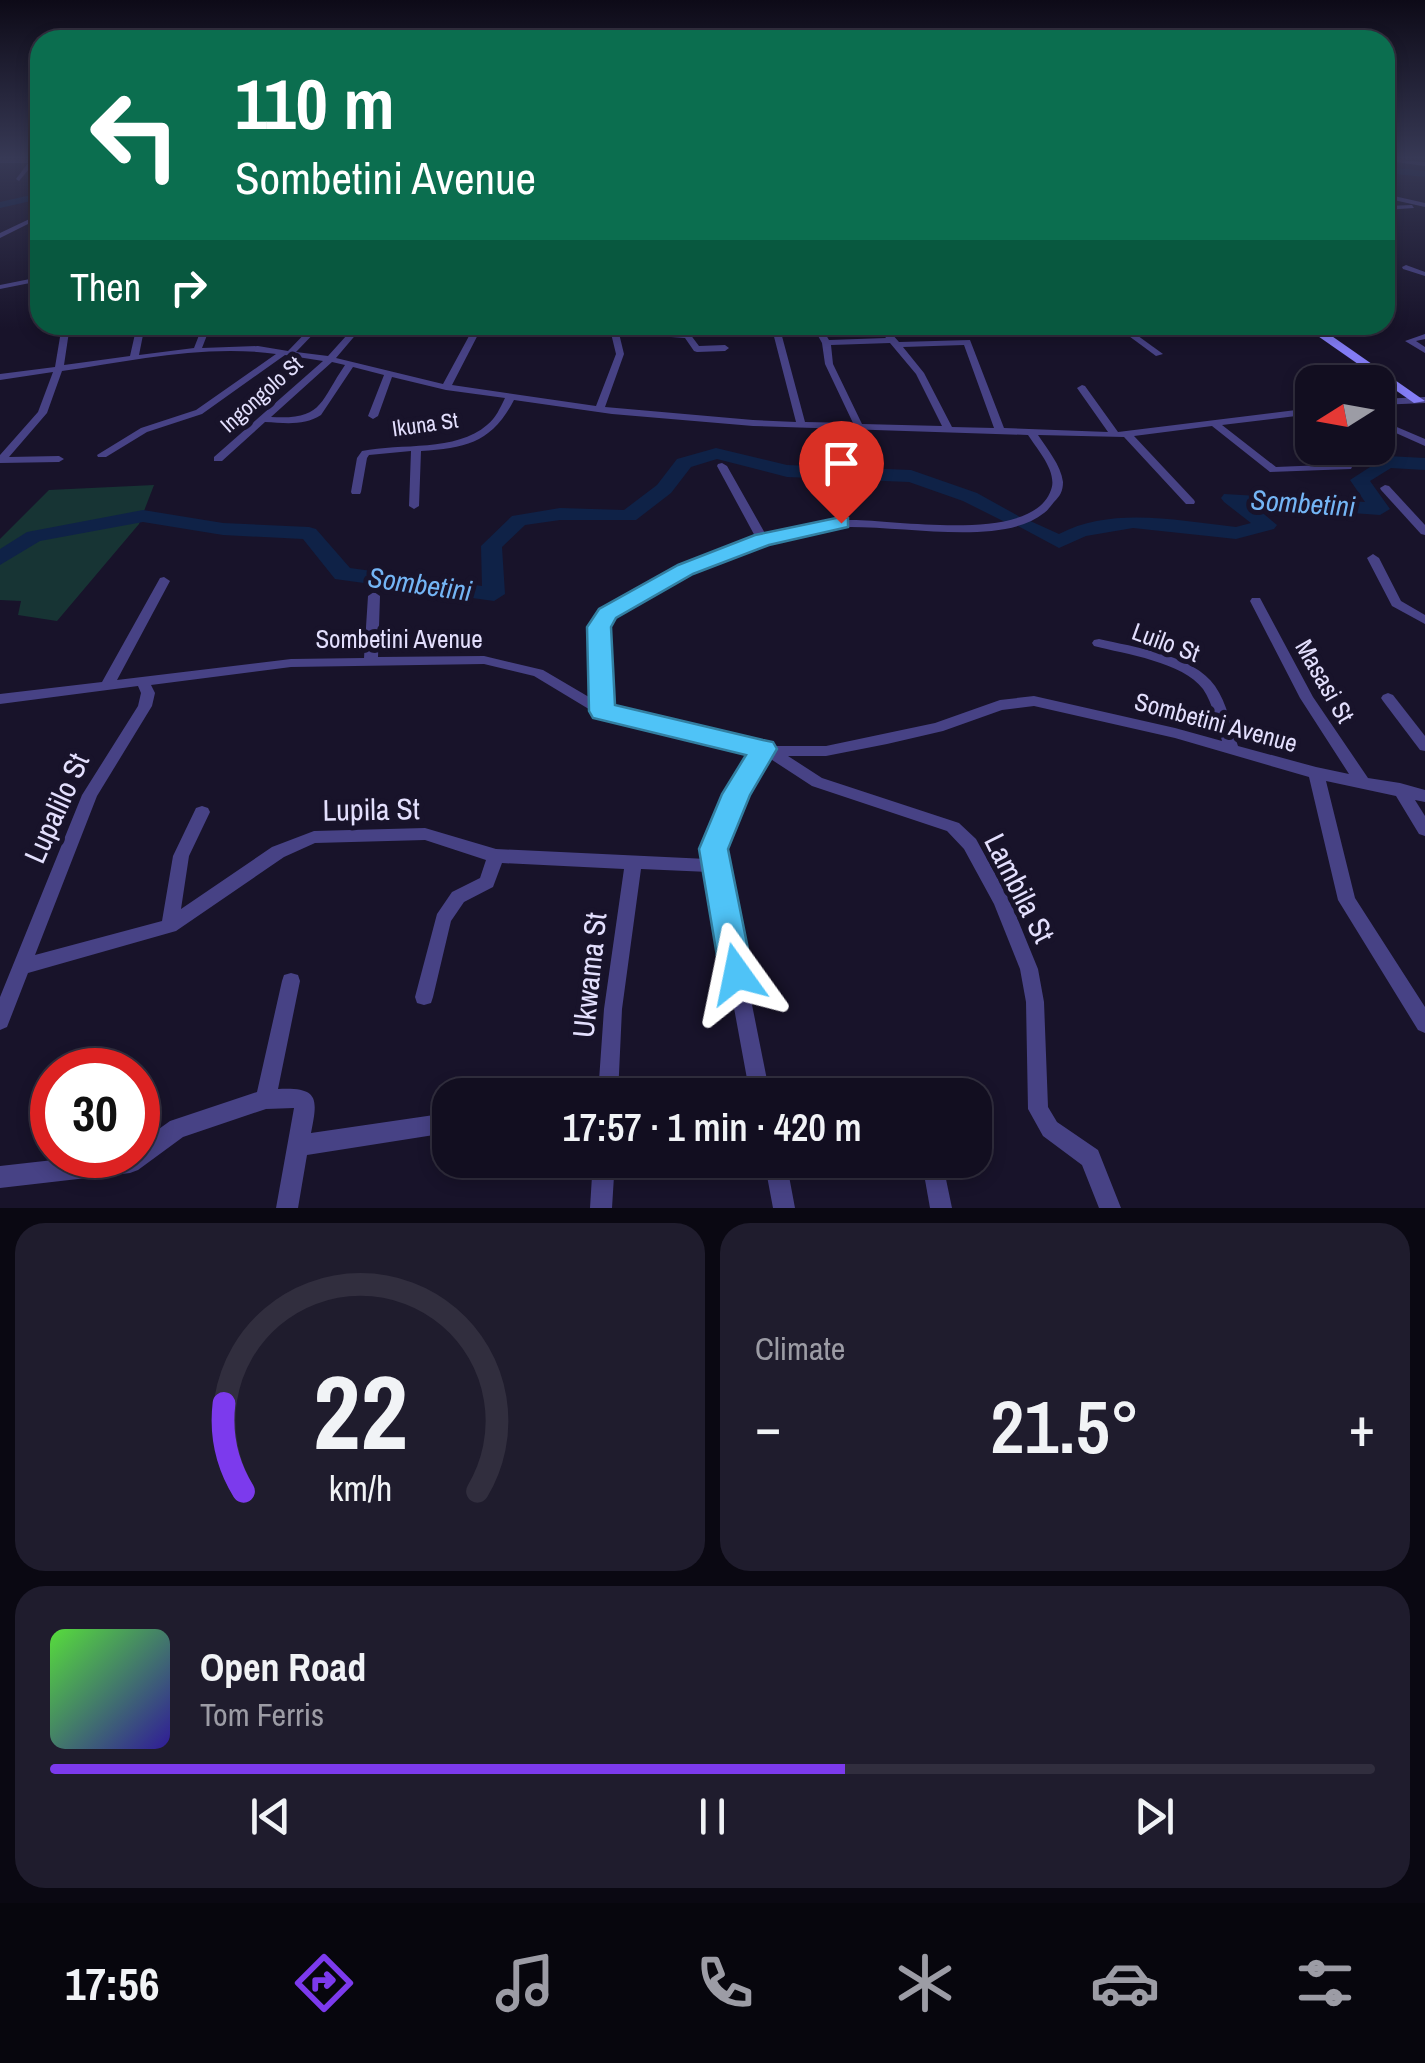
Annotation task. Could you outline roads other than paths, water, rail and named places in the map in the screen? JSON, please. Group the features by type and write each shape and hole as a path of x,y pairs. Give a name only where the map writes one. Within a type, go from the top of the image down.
{"street":[{"path":"0,236 30,221"},
{"path":"1406,267 1425,274"},
{"path":"0,287 30,282"},
{"path":"59,458 1,460 39,420 59,368 64,335"},
{"path":"134,357 139,335"},
{"path":"197,350 203,335"},
{"path":"102,455 144,430 199,412 307,335"},
{"name":"Ingongolo St","path":"218,459 330,360 351,335"},
{"path":"446,387 474,335"},
{"path":"615,335 620,354"},
{"path":"600,409 620,354 642,335"},
{"path":"665,335 687,336 697,349 725,348"},
{"path":"777,335 800,423"},
{"path":"822,335 830,364 858,424"},
{"path":"889,335 920,373 948,427"},
{"path":"1132,335 1159,354"},
{"path":"1323,335 1422,400"},
{"path":"1425,336 1409,340 1425,350"},
{"path":"826,343 967,342 1000,430"},
{"path":"0,377 197,350 287,352 446,387 683,418 1122,435 1295,413"},
{"path":"263,419 304,422 316,417 350,364"},
{"path":"373,416 389,374"},
{"path":"1082,388 1122,435 1190,502"},
{"name":"Ikuna St","path":"356,492 366,453 481,434 494,425 511,396"},
{"path":"1395,401 1422,400"},
{"path":"1216,425 1274,470 1346,467"},
{"path":"1395,430 1425,443"},
{"path":"602,711 599,627 607,614 686,570 763,540 851,522 986,530 1014,526 1054,497 1058,489 1056,474 1031,432"},
{"path":"414,506 416,447"},
{"path":"722,466 763,540"},
{"path":"1385,488 1425,532"},
{"path":"1373,558 1396,603 1425,620"},
{"path":"108,684 164,581"},
{"path":"371,661 374,596"},
{"name":"Masasi St","path":"1256,601 1307,698 1361,780"},
{"name":"Luilo St","path":"1099,643 1161,660 1199,677 1210,690 1232,750"},
{"name":"Sombetini Avenue","path":"0,699 292,663 484,660 522,666 602,711 767,750 826,750 887,739 1020,700 1075,708 1316,772 1425,796"},
{"name":"Lupalilo St","path":"0,1021 90,795 145,706 148,693 142,680"},
{"path":"1388,698 1425,746"},
{"path":"757,1078 714,866 714,849 720,828 767,750"},
{"name":"Lambila St","path":"767,750 817,782 933,819 952,827 970,844 1002,903 1029,969 1035,1002 1038,1108 1050,1128 1090,1158 1110,1208"},
{"path":"1316,772 1347,900 1425,1024"},
{"path":"1400,789 1425,830"},
{"path":"170,926 182,856 202,812"},
{"name":"Lupila St","path":"23,966 170,926 278,852 303,840 425,834 496,856 714,866"},
{"path":"424,997 443,919 458,897 487,882 496,856"},
{"name":"Ukwama St","path":"609,1078 613,1009 633,863"},
{"path":"266,1099 291,981"},
{"path":"0,1176 130,1162 176,1128 266,1099 303,1101 306,1106 302,1145 287,1208"},
{"path":"302,1145 432,1125"},
{"path":"601,1208 603,1178"},
{"path":"778,1178 784,1208"},
{"path":"935,1178 940,1208"}],"waterway":[{"name":"Sombetini","path":"0,559 34,536 143,516 223,529 309,533 343,574 494,594 491,546 519,520 560,514 629,516 664,489 684,463 716,453 787,471 911,476 970,497 1012,518"},
{"name":"Sombetini","path":"1028,526 1059,542 1080,531 1133,522 1236,533 1267,525 1231,498 1380,509 1359,480 1387,462 1425,464"}]}
